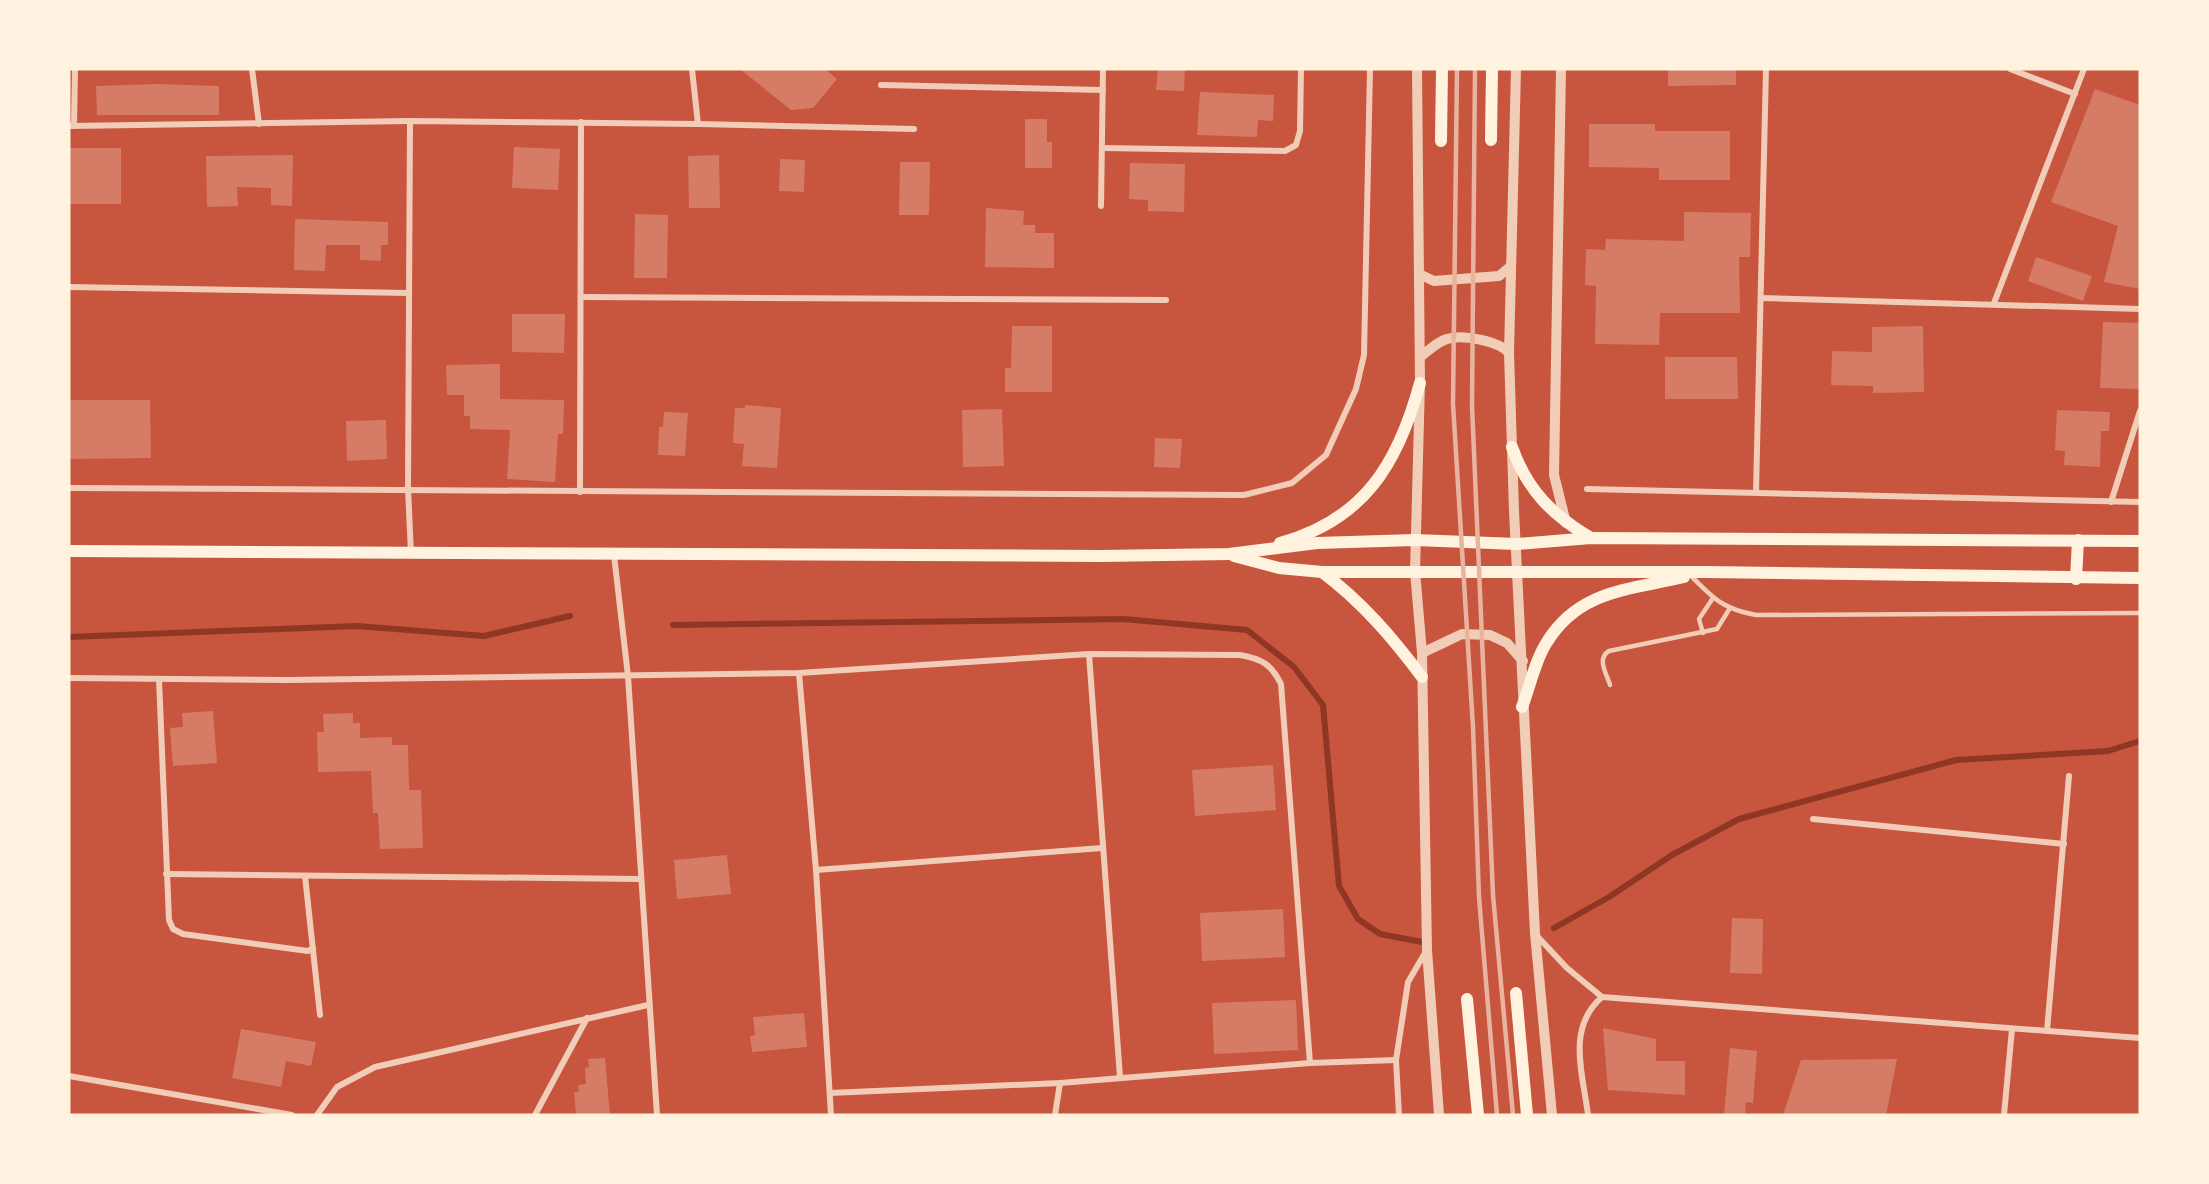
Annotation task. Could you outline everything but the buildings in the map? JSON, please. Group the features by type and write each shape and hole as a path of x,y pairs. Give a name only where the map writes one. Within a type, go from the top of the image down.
{"main road":[{"path":"1441,141 1442,69"},
{"path":"1491,140 1492,69"},
{"path":"1229,554 1283,542 1332,523 1372,489 1399,445 1411,417 1420,383"},
{"path":"1512,447 1519,467 1538,498 1566,523 1590,538"},
{"path":"69,551 614,555 1229,554 1317,543 1415,540 1517,544 1590,538 2140,541"},
{"path":"2076,579 2078,540"},
{"path":"1229,554 1279,568 1322,572 1706,572 2076,579 2140,578"},
{"path":"1322,572 1352,594 1390,634 1422,677"},
{"path":"1522,707 1546,643 1568,614 1595,597 1706,572"},
{"path":"1516,993 1527,1115"},
{"path":"1467,999 1478,1115"}],"street":[{"path":"75,69 71,126 581,122 915,129"},
{"path":"252,69 259,124"},
{"path":"692,69 699,124"},
{"path":"1101,206 1103,69"},
{"path":"1102,148 1285,151 1296,145 1300,131 1301,69"},
{"path":"69,488 408,488 580,492 1244,495 1292,483 1326,455 1356,389 1364,355 1370,69"},
{"path":"1417,69 1420,383 1415,571 1422,653 1427,950 1439,1115"},
{"path":"1516,69 1509,353 1512,447 1523,661 1522,707 1535,933 1552,1115"},
{"path":"1561,69 1554,475 1566,523"},
{"path":"1756,492 1766,69"},
{"path":"2010,69 2075,94"},
{"path":"1994,303 2084,69"},
{"path":"881,85 1103,90"},
{"path":"410,122 408,488 411,554"},
{"path":"580,492 581,122"},
{"path":"1419,274 1434,281 1499,276 1511,266"},
{"path":"69,287 408,293"},
{"path":"582,297 1166,300"},
{"path":"1761,298 2140,309"},
{"path":"1420,357 1447,339 1479,339 1505,348 1509,353"},
{"path":"2111,502 2140,411"},
{"path":"1587,489 2140,502"},
{"path":"614,555 628,676 657,1115"},
{"path":"1422,653 1462,634 1490,635 1507,643 1523,661"},
{"path":"1089,654 1120,1077"},
{"path":"69,678 287,680 799,673 1089,654 1240,655 1260,659 1273,668 1281,684 1310,1063"},
{"path":"799,673 816,870 831,1115"},
{"path":"159,679 166,874 169,920 173,929 183,934 308,951 313,948"},
{"path":"2047,1031 2068,776"},
{"path":"1813,819 2064,844"},
{"path":"816,870 1102,848"},
{"path":"166,874 640,879"},
{"path":"305,876 320,1015"},
{"path":"1535,933 1567,968 1602,997 2140,1038"},
{"path":"1399,1115 1396,1060 1408,982 1427,950"},
{"path":"1588,1115 1579,1042 1582,1022 1590,1007 1602,997"},
{"path":"317,1115 338,1088 375,1067 648,1005"},
{"path":"535,1115 587,1018"},
{"path":"2004,1115 2012,1029"},
{"path":"830,1093 1060,1083 1310,1063 1396,1060"},
{"path":"69,1076 292,1115"},
{"path":"1055,1115 1060,1083"}],"lane":[{"path":"1691,576 1713,598 1730,608 1756,615 2140,613"},
{"path":"1702,633 1699,620 1713,598"},
{"path":"1611,685 1602,659 1609,651 1717,629 1730,608"}],"waterway":[{"path":"69,637 357,626 484,636 570,616"},
{"path":"673,625 1123,619 1247,630 1294,667 1323,705 1339,886 1358,919 1380,934 1422,942"},
{"path":"1554,928 1609,897 1672,855 1739,819 1956,760 2108,751 2140,741"}],"railway":[{"path":"1457,69 1453,404 1473,727 1479,897 1497,1115"},
{"path":"1475,69 1472,406 1493,895 1513,1115"}]}
